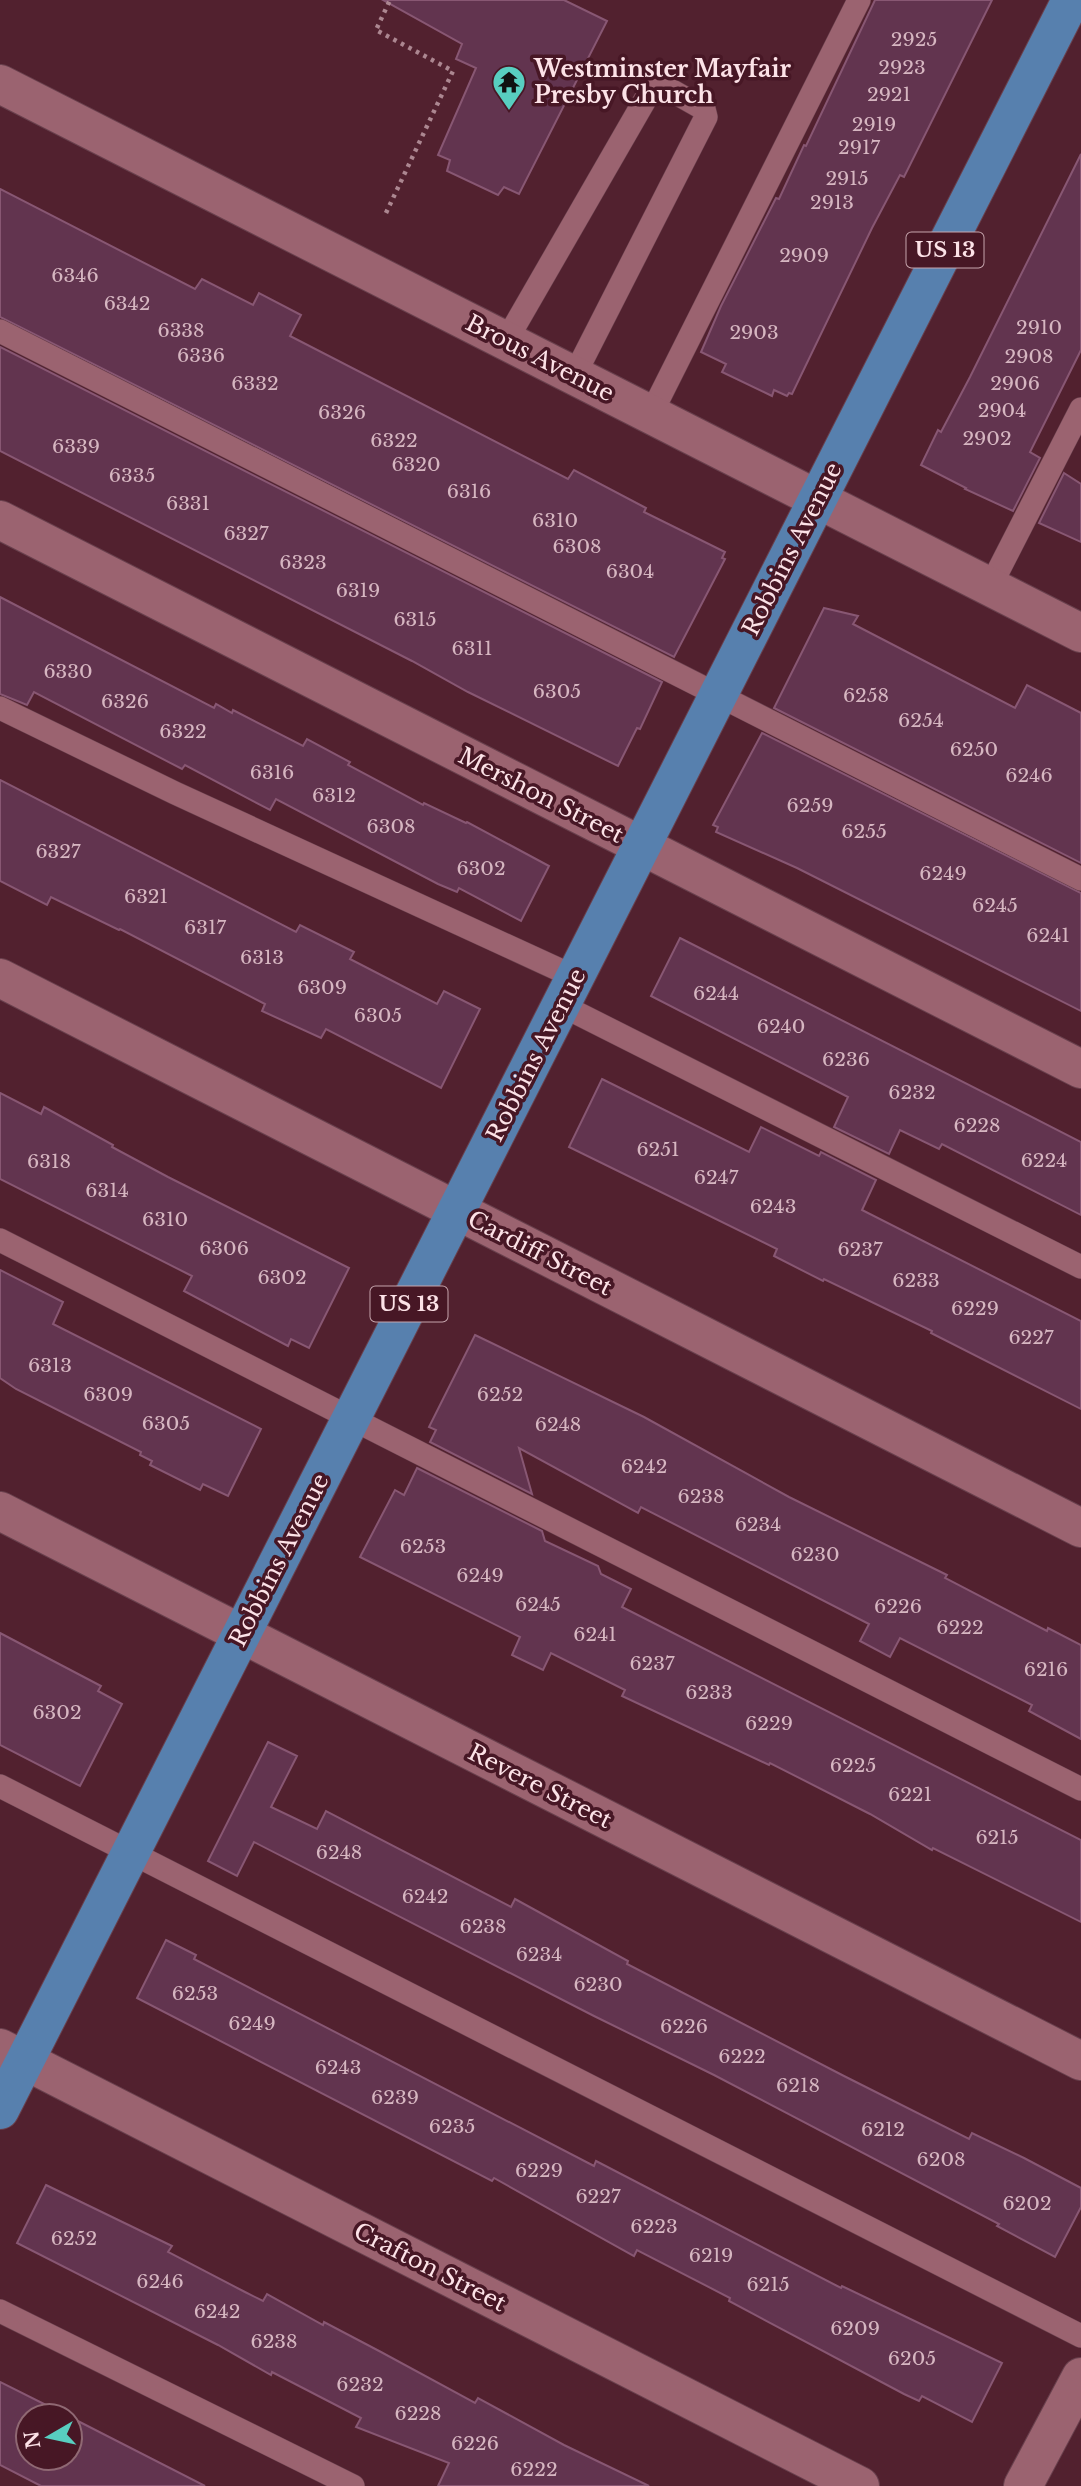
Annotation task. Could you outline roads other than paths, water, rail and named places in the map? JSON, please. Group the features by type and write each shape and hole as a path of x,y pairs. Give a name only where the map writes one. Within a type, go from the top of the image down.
{"highway":[{"name":"Robbins Avenue","path":"0,2110 12,2055 131,1853 1071,0"}],"street":[{"name":"Brous Avenue","path":"0,83 1081,633"},
{"name":"Mershon Street","path":"0,520 1081,1069"},
{"name":"Cardiff Street","path":"0,978 1081,1528"},
{"name":"Revere Street","path":"0,1511 1081,2061"},
{"name":"Crafton Street","path":"12,2055 860,2486"},
{"path":"1023,2486 1081,2377"}],"lane":[{"path":"651,414 859,0"},
{"path":"506,341 653,86 660,84 704,109 706,117 574,376"},
{"path":"0,331 1081,878"},
{"path":"990,587 1081,409"},
{"path":"0,708 568,991 1081,1267"},
{"path":"0,1240 1081,1789"},
{"path":"0,1786 1081,2336"},
{"path":"0,2311 353,2486"}],"place":[{"name":"Westminster Mayfair Presby Church","path":"509,112"}]}
